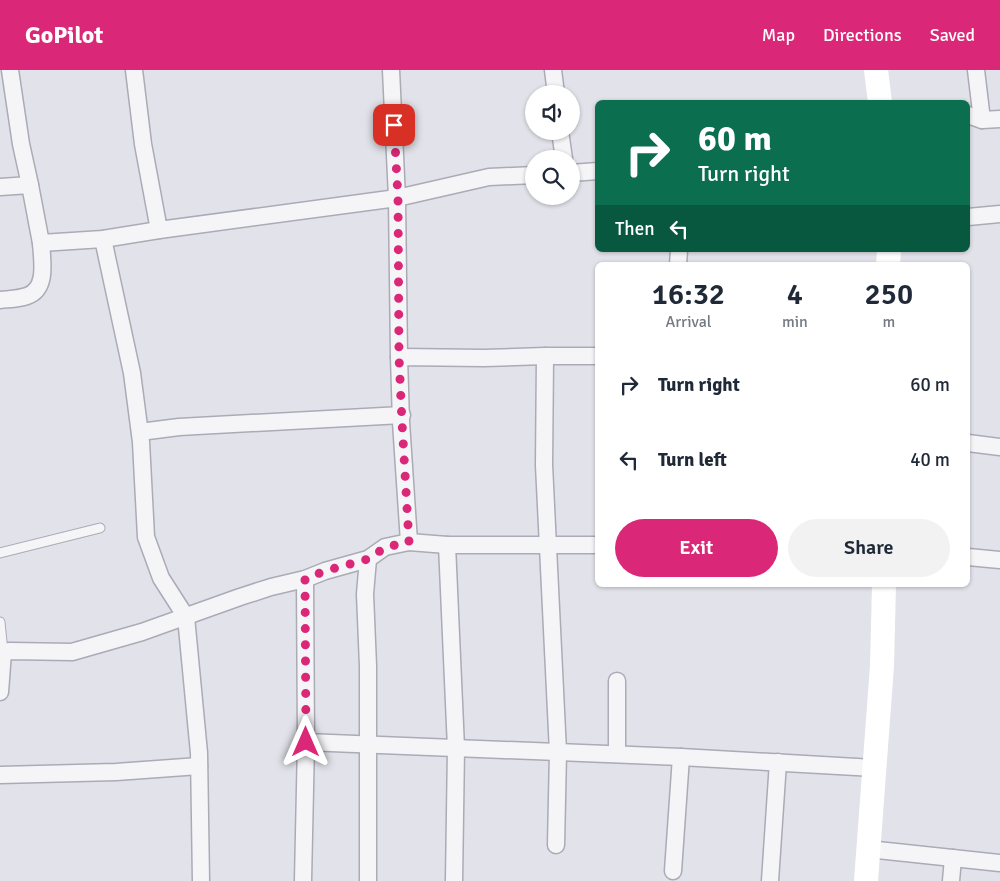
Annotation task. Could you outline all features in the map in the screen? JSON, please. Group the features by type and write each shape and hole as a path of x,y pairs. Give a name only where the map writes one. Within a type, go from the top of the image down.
{"street":[{"path":"134,70 144,144 160,230"},
{"path":"390,70 398,198 399,357 409,542"},
{"path":"554,70 555,85"},
{"path":"876,70 880,100"},
{"path":"976,70 975,117 1000,119"},
{"path":"0,300 29,296 37,290 41,281 42,271 41,243 7,77"},
{"path":"580,172 595,171"},
{"path":"41,243 102,239 398,198 489,177 525,175"},
{"path":"0,187 30,185"},
{"path":"970,217 1000,214"},
{"path":"102,239 132,373 140,432 146,536 161,578 186,617 196,714 199,766 201,881"},
{"path":"545,356 544,465 558,752 556,845"},
{"path":"399,357 595,356"},
{"path":"140,432 179,427 402,415"},
{"path":"970,443 1000,447"},
{"path":"0,692 1,652 72,652 142,632 271,587 305,579 325,571 368,559 386,547 409,542 447,545 595,545"},
{"path":"447,545 456,748 454,881"},
{"path":"970,557 1000,560"},
{"path":"368,559 365,594 368,666 368,881"},
{"path":"303,881 306,742 305,579"},
{"path":"866,881 882,666 884,587"},
{"path":"617,681 617,754"},
{"path":"306,742 617,754 874,768"},
{"path":"673,871 681,757"},
{"path":"770,881 778,762"},
{"path":"0,775 116,772 199,766"},
{"path":"868,850 1000,863"},
{"path":"951,881 954,858"}],"lane":[{"path":"0,553 100,528"},
{"path":"0,622 1,652"}],"route":[{"path":"306,742 305,579 325,571 368,559 386,547 409,542 399,357 398,198 394,125"}]}
